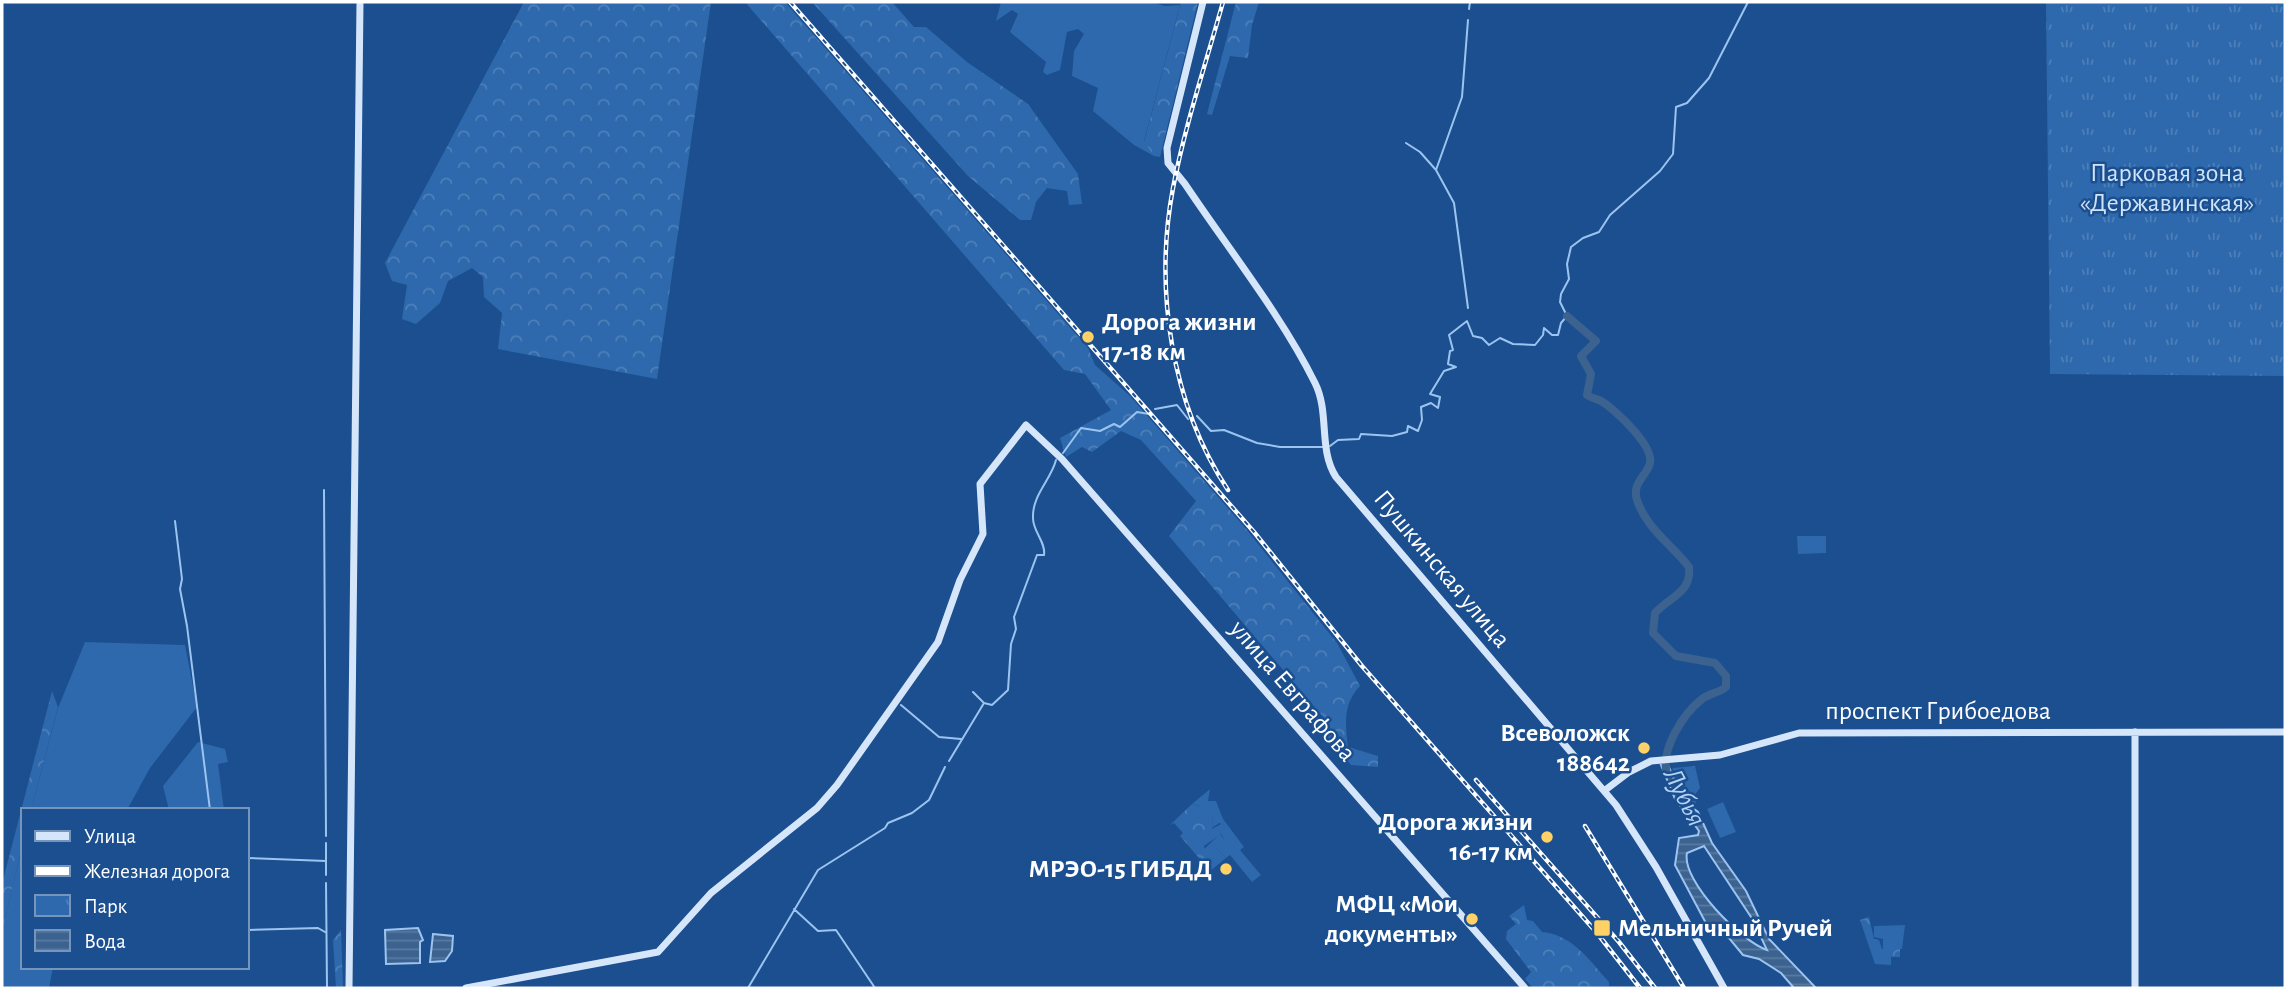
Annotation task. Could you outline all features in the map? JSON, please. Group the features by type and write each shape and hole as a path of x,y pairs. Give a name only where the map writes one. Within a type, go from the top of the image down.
{"street":[{"path":"349,988 360,2"},
{"name":"Пушкинская улица","path":"1203,2 1167,159 1306,365 1322,398 1326,452 1336,477 1604,791 1649,855 1724,988"},
{"name":"улица Евграфова","path":"466,988 658,952 711,893 827,797 938,642 960,580 983,534 981,484 1026,425 1059,456 1525,988"},
{"path":"2135,732 2135,988"},
{"name":"проспект Грибоедова","path":"1604,791 1629,772 1659,760 1720,755 1799,733 2285,732"}],"green space":[{"path":"524,2 711,2 657,379 498,349 502,313 484,297 483,277 472,268 448,281 440,303 416,324 402,319 407,285 392,281 385,263"},
{"path":"745,2 785,2 1088,348 1095,365 1130,396 1247,530 1337,643 1360,686 1348,707 1348,747 1378,756 1378,767 1351,765 1323,732 1330,725 1169,536 1196,501 1141,440 1121,431 1092,452 1082,447 1066,457 1060,438 1111,410 1085,374 1064,370"},
{"path":"812,2 892,2 914,27 926,27 967,62 1028,104 1078,174 1082,204 1069,205 1067,191 1047,188 1036,202 1031,220 1020,220 968,176"},
{"path":"1001,2 1151,2 1165,6 1180,5 1144,141 1154,156 1134,145 1093,111 1098,88 1072,76 1074,51 1084,34 1078,29 1067,32 1060,70 1047,75 1043,72 1046,62 1010,32 1018,14 1012,10 996,21"},
{"path":"1181,2 1198,2 1160,157 1154,156 1144,142"},
{"path":"1236,2 1259,2 1252,25 1248,58 1230,56 1212,115 1207,114"},
{"name":"Парковая зона «Державинская»","path":"2046,2 2285,2 2285,376 2050,374"},
{"path":"1797,536 1826,536 1826,553 1798,554"},
{"path":"85,642 185,645 197,707 150,768 128,808 32,808 58,708"},
{"path":"52,691 58,707 32,808 22,808"},
{"path":"198,742 225,749 228,762 218,764 224,808 168,808 163,786"},
{"path":"1695,766 1700,788 1696,793 1696,805 1691,804 1672,774 1673,768"},
{"path":"1210,789 1208,801 1216,801 1223,819 1244,847 1240,850 1261,875 1252,882 1230,855 1226,858 1218,850 1203,850 1220,834 1227,843 1224,825 1219,823 1212,828 1213,817 1200,806 1192,804"},
{"path":"1723,802 1736,832 1720,838 1707,809"},
{"path":"1192,804 1202,807 1213,817 1212,829 1223,823 1233,847 1229,847 1221,834 1204,846 1205,850 1218,850 1226,858 1210,871 1180,836 1183,833 1174,823 1170,825"},
{"path":"21,811 21,851 2,932 2,884"},
{"path":"21,851 21,969 53,969 49,988 2,988 2,932"},
{"path":"1524,905 1527,920 1533,921 1542,932 1572,943 1609,982 1609,986 1533,988 1525,979 1531,972 1506,939 1507,931 1516,924 1509,916"},
{"path":"1869,917 1874,939 1879,940 1882,949 1900,949 1900,957 1891,957 1891,965 1875,964 1860,920"},
{"path":"1905,925 1902,949 1883,950 1883,939 1874,937 1874,926"},
{"path":"341,930 343,988 336,988 333,940"}],"water":[{"path":"1661,765 1668,765 1683,801 1698,812 1712,843 1746,891 1769,939 1816,988 1794,988 1781,973 1759,959 1743,955 1729,938 1708,927 1675,865 1679,838 1698,835 1699,831 1675,799","holes":["1704,846 1753,920 1767,950 1743,935 1715,909 1693,879 1687,853"]},
{"path":"418,928 423,940 420,942 420,963 386,964 385,930"},
{"path":"433,934 453,936 452,951 445,961 430,962"}],"waterway":[{"path":"1469,9 1470,2"},
{"path":"1330,446 1338,440 1359,439 1361,434 1392,436 1407,432 1408,426 1418,431 1422,420 1421,407 1431,403 1438,408 1440,397 1430,394 1444,371 1456,367 1448,364 1450,351 1453,350 1449,335 1467,321 1473,336 1482,338 1489,345 1500,338 1513,344 1535,345 1543,335 1544,328 1552,335 1558,335 1561,323 1567,316 1560,302 1569,279 1567,264 1571,247 1583,238 1599,232 1610,215 1660,171 1673,154 1676,107 1687,103 1709,78 1748,2"},
{"path":"1468,20 1462,97 1436,170 1454,203 1468,308"},
{"path":"1406,143 1420,152 1436,170"},
{"name":"Лубья","path":"1567,316 1596,341 1581,356 1591,374 1587,395 1616,412 1634,430 1647,450 1649,466 1636,490 1641,510 1689,567 1689,576 1683,589 1655,613 1653,633 1676,656 1715,663 1726,676 1726,687 1702,699 1681,723 1667,754 1667,774"},
{"name":"Мельничный Ручей","path":"1155,409 1177,405 1188,419"},
{"name":"Мельничный Ручей","path":"1063,453 1081,428 1100,431 1114,424 1120,427 1137,412 1149,414"},
{"path":"1197,416 1211,431 1224,430 1257,443 1280,447 1324,447"},
{"name":"Мельничный Ручей","path":"949,761 984,703 992,705 1008,690 1011,644 1016,629 1014,617 1037,555 1044,555 1035,528 1033,510 1056,460"},
{"path":"324,490 326,836"},
{"path":"175,521 182,579 180,589 210,808"},
{"path":"973,692 984,703"},
{"path":"901,705 939,737 961,739"},
{"name":"Мельничный Ручей","path":"748,988 818,870 885,828 888,823 912,813 929,800 945,767"},
{"path":"326,843 326,875"},
{"path":"248,858 326,861"},
{"path":"326,883 327,988"},
{"path":"794,909 818,931 836,930 875,988"},
{"path":"248,930 318,928 325,932"}],"railway":[{"path":"790,2 1254,532 1362,666 1597,933 1640,988"},
{"path":"1223,2 1178,164 1168,226 1166,266 1172,345 1181,383 1208,456 1228,490"},
{"path":"1476,780 1619,942 1655,988"},
{"path":"1585,826 1684,988"}],"place":[{"name":"Дорога жизни 17-18 км","path":"1088,337"},
{"name":"Всеволожск 188642","path":"1644,748"},
{"name":"Дорога жизни 16-17 км","path":"1547,837"},
{"name":"МРЭО-15 ГИБДД","path":"1226,869"},
{"name":"МФЦ «Мои документы»","path":"1472,919"},
{"name":"Мельничный Ручей","path":"1602,928"}]}
